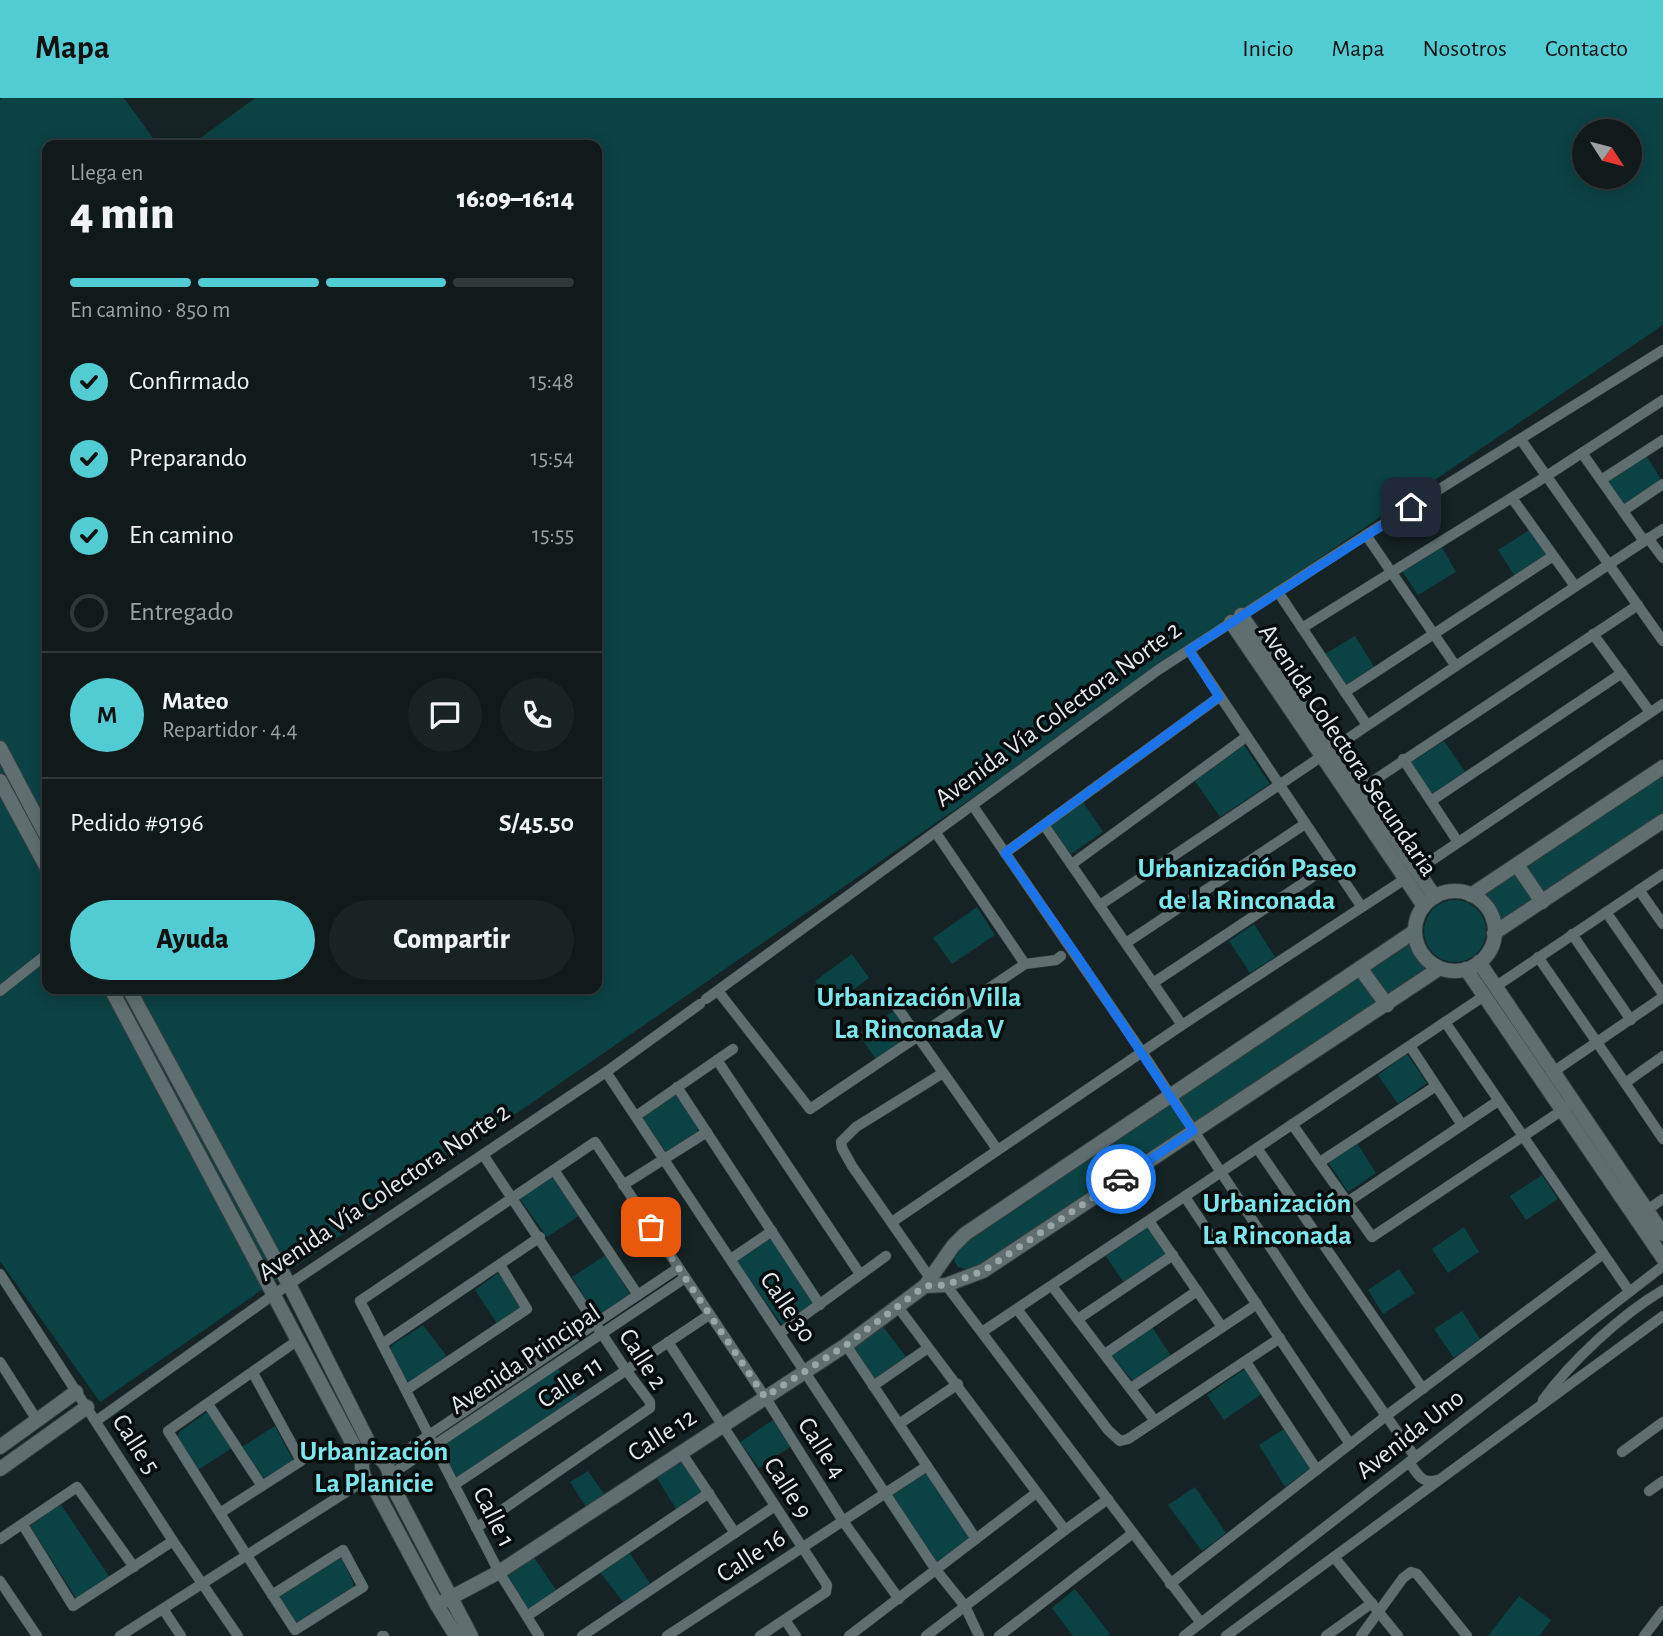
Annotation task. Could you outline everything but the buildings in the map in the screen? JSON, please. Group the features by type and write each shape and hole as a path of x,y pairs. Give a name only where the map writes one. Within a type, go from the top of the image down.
{"street":[{"name":"Avenida Vía Colectora Norte 2","path":"96,1421 289,1284 606,1072 1189,650 1366,535 1663,350"},
{"path":"1302,628 1512,498 1663,400"},
{"path":"1521,440 1663,641"},
{"path":"1601,480 1663,440"},
{"path":"1582,453 1623,511 1663,558"},
{"path":"1623,511 1663,484"},
{"path":"1512,498 1576,586"},
{"path":"1100,905 1455,665 1663,529"},
{"path":"1366,535 1455,665"},
{"path":"1345,692 1553,556"},
{"path":"1278,592 1367,725"},
{"path":"1361,789 1638,605"},
{"name":"Avenida Colectora Secundaria","path":"1236,619 1430,901"},
{"path":"1593,634 1650,712"},
{"path":"1189,650 1361,906"},
{"path":"1431,801 1622,673"},
{"path":"1005,853 1219,697"},
{"path":"892,1222 1663,704"},
{"path":"1072,864 1246,737"},
{"path":"0,748 42,828"},
{"name":"Avenida Colectora Secundaria","path":"1328,753 1361,789 1410,875"},
{"path":"1403,759 1458,842"},
{"path":"1471,895 1663,767"},
{"path":"0,781 42,859"},
{"path":"973,806 1142,1052 1220,1173 1385,1416 1421,1479 1415,1498"},
{"path":"1494,933 1663,821"},
{"path":"1126,943 1305,824"},
{"path":"1044,825 1182,1026"},
{"path":"936,833 1025,964"},
{"path":"1153,983 1332,864"},
{"path":"1517,865 1542,902"},
{"path":"982,1332 1663,874"},
{"path":"1639,890 1663,924"},
{"path":"1453,891 1471,895 1486,906 1494,924 1489,952 1472,966 1453,971 1440,968 1422,954 1415,931 1419,913 1430,901 1453,891"},
{"path":"1553,1072 1631,1020 1663,995 1606,912"},
{"name":"Calle 12","path":"444,1602 499,1572 846,1345 928,1282 965,1234 1415,931"},
{"path":"1572,934 1631,1020"},
{"path":"718,991 810,1109 1025,964 1056,960 1062,956"},
{"path":"1538,957 1663,1139"},
{"path":"0,991 42,958"},
{"path":"1472,966 1568,1106 1663,1258"},
{"path":"1360,968 1387,1005"},
{"path":"943,1073 856,1127 841,1142 852,1166 892,1222 928,1282 946,1285 983,1271 1440,968"},
{"path":"1490,991 1553,1072 1568,1106 1663,1234"},
{"path":"114,994 298,1340 380,1467 381,1489 370,1484"},
{"path":"132,994 289,1284 380,1467 444,1602 456,1636"},
{"path":"897,1007 998,1149"},
{"path":"1445,1023 1629,1291"},
{"path":"1410,1046 1462,1125"},
{"path":"636,1116 733,1049"},
{"path":"1625,1083 1663,1056"},
{"path":"717,1060 860,1275"},
{"name":"Calle 30","path":"606,1072 887,1492 936,1570 965,1606 979,1636"},
{"path":"1320,1162 1436,1086"},
{"path":"677,1087 820,1304"},
{"path":"1346,1203 1498,1101"},
{"path":"1293,1124 1368,1235 1375,1236 1568,1106"},
{"path":"623,1185 707,1132"},
{"name":"Calle 4","path":"554,1170 595,1143 765,1397 844,1521 899,1599"},
{"path":"1257,1148 1423,1390"},
{"name":"Calle 2","path":"476,1528 650,1408 650,1402 484,1156"},
{"path":"513,1197 554,1170 638,1295"},
{"name":"Calle 1","path":"513,1197 360,1301 499,1572 539,1636"},
{"path":"1185,1197 1350,1444"},
{"path":"1647,1210 1663,1199"},
{"path":"1149,1221 1222,1327"},
{"path":"731,1259 772,1231"},
{"path":"382,1343 540,1237"},
{"path":"947,1254 967,1277"},
{"path":"1170,1584 1385,1416 1603,1254"},
{"path":"1078,1319 1173,1255"},
{"path":"780,1333 886,1256"},
{"path":"406,1390 527,1309 500,1265"},
{"name":"Avenida Uno","path":"1184,1636 1663,1266"},
{"name":"Avenida Principal","path":"380,1467 678,1268"},
{"name":"Calle 5","path":"0,1274 173,1541 238,1636"},
{"name":"Avenida Principal","path":"380,1467 433,1446 685,1278"},
{"path":"946,1285 1201,1623"},
{"path":"1052,1286 1156,1421"},
{"path":"1537,1409 1561,1375 1603,1336 1663,1290"},
{"path":"1105,1354 1197,1291"},
{"path":"1130,1388 1257,1304"},
{"path":"898,1307 1065,1530"},
{"path":"1017,1309 1120,1441 1128,1440 1280,1338"},
{"name":"Calle 11","path":"454,1485 709,1315"},
{"name":"Avenida Uno","path":"1226,1636 1661,1318"},
{"path":"272,1595 343,1550 363,1587 295,1630 272,1595 246,1555 168,1431 298,1340"},
{"name":"Calle 9","path":"668,1342 827,1586 826,1592 760,1636"},
{"path":"846,1345 975,1539"},
{"path":"873,1386 928,1348"},
{"path":"1246,1362 1317,1470"},
{"path":"0,1363 4,1377 37,1420"},
{"path":"220,1513 302,1461 253,1373"},
{"path":"899,1424 958,1384"},
{"path":"0,1447 76,1392"},
{"path":"208,1404 262,1486"},
{"path":"0,1469 87,1407"},
{"path":"1622,1452 1663,1422"},
{"path":"681,1452 735,1533"},
{"name":"Calle 16","path":"667,1636 928,1466"},
{"path":"120,1636 246,1555 370,1484 380,1467"},
{"path":"1421,1479 1433,1482 1440,1479"},
{"path":"1649,1491 1663,1481"},
{"path":"370,1484 444,1602 471,1636"},
{"path":"0,1539 77,1487 134,1567"},
{"path":"527,1616 709,1493"},
{"path":"849,1636 1037,1493"},
{"path":"926,1636 1108,1499"},
{"path":"582,1636 775,1507"},
{"path":"23,1525 73,1606 173,1541"},
{"path":"999,1636 1133,1533"},
{"path":"1334,1557 1398,1636"},
{"path":"1326,1636 1375,1607 1405,1576 1415,1573 1467,1636"},
{"path":"0,1581 31,1634"},
{"path":"1361,1636 1375,1607"},
{"path":"163,1609 181,1636"},
{"path":"1644,1636 1663,1612"},
{"path":"785,1620 796,1636"}],"shaded area":[{"path":"2,98 124,98 154,140 42,140 42,994 602,994 602,140 198,140 255,98 1663,98 1663,325 1236,615 100,1402 0,1261"},
{"path":"1643,450 1661,480 1621,508 1602,477"},
{"path":"1531,529 1550,555 1516,578 1498,550"},
{"path":"1440,544 1456,572 1418,595 1400,568"},
{"path":"1355,636 1376,670 1346,689 1323,655"},
{"path":"1444,741 1466,773 1432,797 1410,763"},
{"path":"1244,745 1270,784 1220,817 1195,781"},
{"path":"1663,771 1663,817 1542,894 1526,872 1527,863"},
{"path":"1083,802 1103,832 1071,854 1051,826"},
{"path":"1516,873 1533,894 1531,905 1497,926 1491,907 1477,896"},
{"path":"1449,900 1461,900 1477,909 1484,919 1484,943 1477,953 1461,962 1449,962 1438,957 1429,948 1424,937 1424,925 1429,914 1438,905"},
{"path":"977,907 995,935 952,964 933,938"},
{"path":"1254,924 1275,957 1250,973 1229,941"},
{"path":"1409,943 1426,969 1388,998 1369,973 1370,968"},
{"path":"852,954 869,978 833,1005 815,981"},
{"path":"1359,976 1378,1003 1194,1126 1178,1098"},
{"path":"894,1011 912,1036 876,1059 858,1034"},
{"path":"1407,1054 1427,1083 1398,1104 1378,1075"},
{"path":"673,1094 677,1095 698,1128 697,1132 666,1152 642,1115"},
{"path":"1170,1104 1186,1130 983,1268 970,1270 958,1267 954,1255 959,1243"},
{"path":"1357,1143 1376,1173 1348,1192 1328,1162"},
{"path":"1542,1175 1558,1199 1526,1220 1510,1196"},
{"path":"552,1176 556,1178 579,1216 547,1237 520,1199"},
{"path":"1145,1226 1150,1228 1167,1253 1166,1256 1124,1283 1105,1255"},
{"path":"1464,1227 1479,1252 1448,1273 1432,1249"},
{"path":"766,1239 772,1239 813,1303 783,1326 737,1263"},
{"path":"606,1255 631,1296 597,1316 572,1277"},
{"path":"1399,1269 1415,1293 1383,1314 1368,1290"},
{"path":"498,1273 503,1274 523,1306 498,1325 475,1290"},
{"path":"1462,1311 1480,1339 1454,1358 1434,1329"},
{"path":"881,1324 907,1358 876,1379 852,1347"},
{"path":"423,1325 448,1358 410,1383 390,1349"},
{"path":"1152,1327 1171,1356 1133,1381 1111,1355"},
{"path":"558,1368 579,1398 459,1478 455,1476 439,1446"},
{"path":"1246,1368 1263,1393 1224,1420 1207,1395"},
{"path":"207,1412 211,1414 232,1448 198,1470 177,1438 179,1432"},
{"path":"773,1420 791,1446 759,1468 740,1442"},
{"path":"275,1426 294,1462 265,1480 242,1447"},
{"path":"1287,1427 1313,1466 1285,1487 1259,1445"},
{"path":"680,1458 704,1492 676,1509 655,1475"},
{"path":"588,1471 604,1494 586,1507 570,1482"},
{"path":"924,1472 929,1473 970,1537 969,1541 940,1562 937,1562 892,1495 893,1491"},
{"path":"1195,1487 1226,1533 1202,1551 1168,1505"},
{"path":"60,1503 110,1578 79,1598 76,1598 30,1526"},
{"path":"629,1552 651,1585 624,1603 599,1571"},
{"path":"533,1556 556,1590 528,1610 504,1574"},
{"path":"337,1558 342,1559 353,1587 297,1624 278,1596"},
{"path":"1075,1589 1110,1634 1108,1636 1073,1636 1052,1608"},
{"path":"1519,1596 1551,1620 1539,1636 1488,1636"}],"way so far":[{"path":"651,1227 765,1397 846,1345 925,1286 946,1285 983,1271 1121,1179"}],"district":[{"name":"Urbanización Paseo de la Rinconada","path":"1247,885"},
{"name":"Urbanización Villa La Rinconada V","path":"919,1014"},
{"name":"Urbanización La Rinconada","path":"1277,1220"},
{"name":"Urbanización La Planicie","path":"374,1468"}],"route":[{"path":"1121,1179 1193,1131 1005,853 1219,697 1189,650 1411,507"}]}
